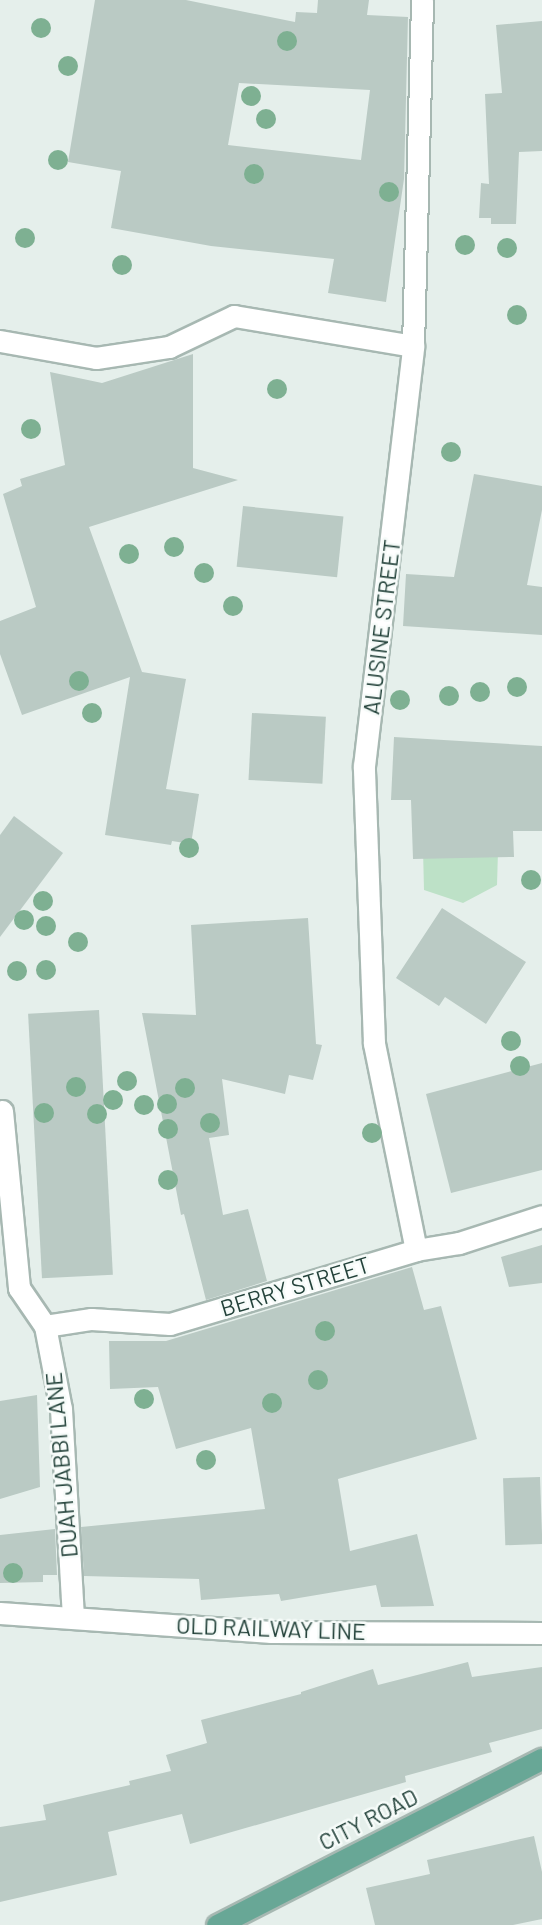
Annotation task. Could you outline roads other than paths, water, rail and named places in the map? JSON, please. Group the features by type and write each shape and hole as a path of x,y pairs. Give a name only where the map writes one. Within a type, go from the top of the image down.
{"main road":[{"name":"CITY ROAD","path":"229,1922 542,1759"}],"street":[{"name":"ALUSINE STREET","path":"416,1250 374,1043 364,766 413,346 422,0"},
{"path":"0,341 96,358 169,347 234,316 413,346"},
{"name":"DUAH JABBI LANE","path":"2,1111 19,1288 45,1326 61,1409 73,1617"},
{"name":"BERRY STREET","path":"45,1326 91,1319 170,1324 416,1250 459,1243 542,1216"},
{"name":"OLD RAILWAY LINE","path":"0,1612 271,1632 542,1633"}]}
